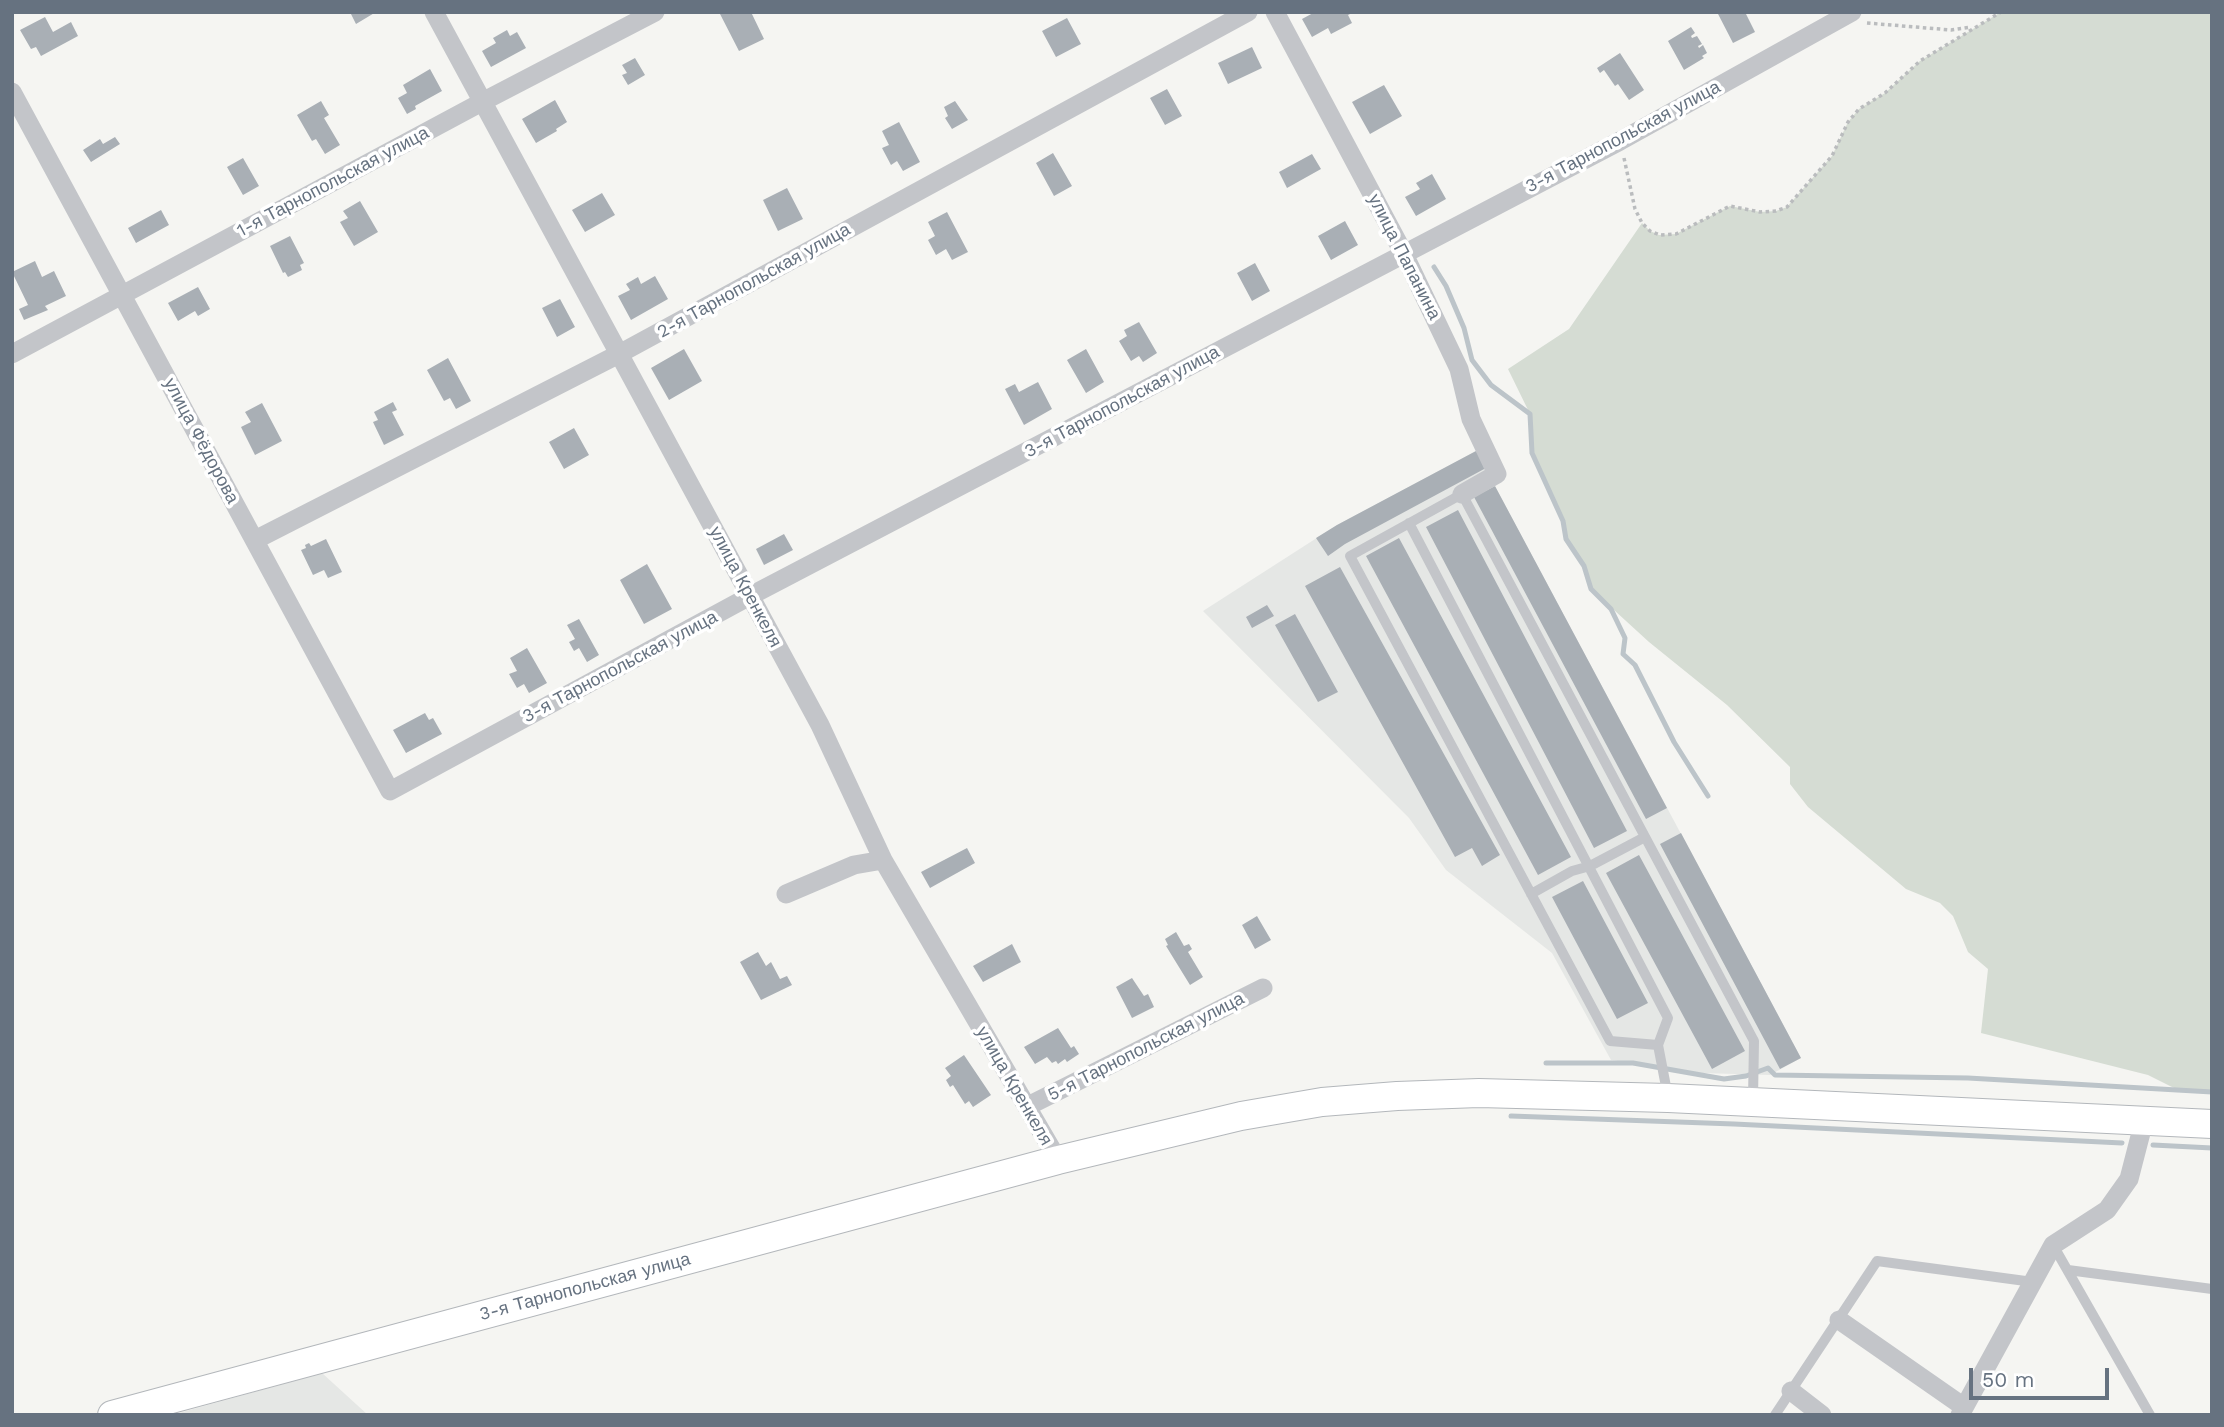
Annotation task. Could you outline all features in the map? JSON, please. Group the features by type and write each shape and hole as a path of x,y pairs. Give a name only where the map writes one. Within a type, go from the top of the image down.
{"street":[{"name":"улица Кренкеля","path":"434,12 820,725 883,860 1058,1160"},
{"name":"1-я Тарнопольская улица","path":"12,354 655,12"},
{"name":"2-я Тарнопольская улица","path":"255,540 620,354 1248,12"},
{"name":"улица Папанина","path":"1275,12 1404,254 1458,369 1471,418 1497,474 1462,494"},
{"name":"3-я Тарнопольская улица","path":"390,791 750,596 1620,141 1845,17"},
{"name":"улица Фёдорова","path":"12,92 390,791"},
{"path":"786,894 854,865 883,860"},
{"name":"5-я Тарнопольская улица","path":"1028,1106 1263,988"},
{"name":"3-я Тарнопольская улица","path":"112,1415 1058,1160 1241,1116 1322,1102 1479,1093 1668,1098 2212,1124"},
{"path":"1839,1320 1962,1411 2053,1245 2107,1210 2129,1179 2144,1121"},
{"path":"1791,1391 1822,1415"}],"lane":[{"path":"1658,1045 1611,1041 1350,556 1462,494 1755,1041 1752,1104"},
{"path":"1409,523 1668,1018 1658,1045 1668,1098"},
{"path":"1531,894 1572,871 1590,866 1645,837"},
{"path":"2053,1245 2150,1415"},
{"path":"1774,1415 1877,1261 2033,1282"},
{"path":"2068,1270 2212,1289"}],"path":[{"path":"1620,141 1635,209 1642,223 1650,231 1660,235 1676,234 1730,206 1759,212 1776,211 1787,207 1820,172 1832,156 1848,122 1859,109 1885,93 1920,61 2001,12"},
{"path":"1845,17 1951,30 1976,26"}],"shaded area":[{"path":"2001,12 2212,12 2212,1092 2178,1090 2148,1075 1981,1033 1988,969 1968,952 1953,916 1940,903 1906,889 1808,807 1790,784 1790,767 1727,705 1649,642 1591,589 1584,566 1566,539 1563,521 1532,453 1530,414 1508,369 1569,329 1642,223 1659,235 1676,234 1730,206 1760,212 1787,207 1832,156 1848,122 1859,109 1885,93 1920,61"},
{"path":"1476,451 1801,1058 1770,1075 1701,1073 1611,1060 1552,953 1446,870 1409,818 1203,611 1337,525"},
{"path":"322,1373 368,1415 172,1415"}],"building":[{"path":"350,12 376,12 356,24"},
{"path":"719,12 751,12 764,39 739,51"},
{"path":"1315,12 1354,12 1348,15 1352,23 1331,34 1328,28 1312,37 1302,19"},
{"path":"1717,12 1745,12 1755,32 1733,43"},
{"path":"45,17 53,32 71,22 78,36 41,56 36,47 31,49 20,30"},
{"path":"1067,18 1081,44 1056,57 1042,31"},
{"path":"1691,27 1695,33 1692,38 1697,36 1702,44 1699,48 1703,45 1707,53 1702,56 1704,58 1684,70 1668,41"},
{"path":"507,30 510,36 517,32 526,48 491,67 482,51 496,43 493,38"},
{"path":"1252,47 1262,68 1228,84 1218,63"},
{"path":"1620,53 1644,90 1629,100 1604,70 1600,73 1597,68"},
{"path":"635,58 645,75 628,85 622,75 627,73 622,65"},
{"path":"430,69 442,91 415,106 416,109 407,114 398,98 407,93 403,85"},
{"path":"1384,85 1402,116 1370,134 1352,102"},
{"path":"1167,89 1182,116 1165,125 1150,98"},
{"path":"555,100 567,122 536,143 522,119"},
{"path":"321,101 329,115 324,118 340,145 325,154 316,139 312,141 297,115"},
{"path":"955,101 968,120 952,129 945,118 948,116 944,107"},
{"path":"899,122 920,162 903,171 897,161 891,165 882,148 889,145 882,131"},
{"path":"115,137 120,144 91,162 83,150 100,139 103,144"},
{"path":"1053,153 1072,186 1054,196 1036,163"},
{"path":"1312,154 1321,169 1287,188 1279,172"},
{"path":"243,158 259,186 243,195 227,167"},
{"path":"1432,174 1446,199 1416,216 1405,197 1420,189 1416,183"},
{"path":"787,188 803,219 778,231 763,200"},
{"path":"602,193 615,215 585,232 572,210"},
{"path":"360,201 378,232 354,246 340,222 348,218 343,211"},
{"path":"161,210 169,225 136,243 128,228"},
{"path":"947,212 968,252 952,260 946,249 936,255 928,240 935,236 928,222"},
{"path":"1345,221 1358,245 1331,260 1318,236"},
{"path":"290,236 304,263 300,265 302,270 288,277 283,273 270,246"},
{"path":"35,261 42,277 54,271 66,296 45,306 48,310 24,320 19,309 28,305 12,272"},
{"path":"1255,263 1270,291 1252,301 1237,273"},
{"path":"655,276 668,299 631,320 618,296 630,290 626,284 638,277 641,284"},
{"path":"198,287 210,309 198,316 195,311 178,321 168,303"},
{"path":"560,299 575,327 557,337 542,308"},
{"path":"1139,322 1157,353 1143,362 1139,356 1131,361 1119,341 1127,336 1124,330"},
{"path":"684,349 702,381 669,400 651,368"},
{"path":"1086,349 1104,382 1086,393 1067,360"},
{"path":"448,358 471,401 456,409 450,398 444,401 427,370"},
{"path":"1038,382 1052,409 1024,425 1005,389 1015,384 1019,392"},
{"path":"393,402 397,410 392,412 404,435 384,445 373,422 378,420 374,412"},
{"path":"262,403 282,441 255,455 241,427 251,422 245,412"},
{"path":"574,428 589,455 564,469 549,442"},
{"path":"1476,451 1486,468 1345,544 1328,556 1316,538 1337,525"},
{"path":"1495,486 1667,808 1646,819 1474,497"},
{"path":"1458,510 1627,831 1594,848 1426,527"},
{"path":"784,534 793,550 764,565 756,549"},
{"path":"1399,538 1571,857 1538,875 1366,556"},
{"path":"326,539 342,572 328,578 324,570 313,575 301,550 309,543 311,546"},
{"path":"647,564 672,609 644,624 620,580"},
{"path":"1340,567 1500,855 1482,866 1472,848 1455,857 1305,586"},
{"path":"1267,605 1274,616 1252,628 1246,617"},
{"path":"1295,614 1338,692 1318,702 1275,625"},
{"path":"579,619 599,655 587,662 579,648 574,651 569,642 575,639 567,625"},
{"path":"527,648 547,683 529,693 524,684 517,688 509,674 517,671 510,658"},
{"path":"425,713 429,720 433,718 442,734 406,753 393,730"},
{"path":"1681,833 1801,1058 1780,1069 1660,844"},
{"path":"967,848 975,863 930,888 921,872"},
{"path":"1639,855 1745,1051 1712,1069 1606,873"},
{"path":"1583,881 1648,1003 1617,1019 1552,897"},
{"path":"1257,916 1271,940 1255,949 1242,925"},
{"path":"1176,932 1184,946 1189,944 1192,949 1188,952 1203,977 1190,985 1166,946 1168,945 1165,939"},
{"path":"1012,944 1021,962 983,982 973,966"},
{"path":"758,952 766,966 771,962 780,979 787,976 792,985 761,1000 740,962"},
{"path":"1132,978 1144,996 1148,994 1154,1007 1132,1018 1116,987"},
{"path":"1058,1028 1071,1048 1074,1046 1079,1054 1067,1062 1065,1059 1058,1064 1056,1061 1052,1063 1047,1057 1035,1064 1024,1047"},
{"path":"964,1055 991,1095 973,1107 969,1101 965,1104 953,1085 950,1087 946,1080 951,1076 945,1068"}],"waterway":[{"path":"1434,267 1446,286 1464,328 1472,360 1491,385 1530,414 1532,453 1563,521 1566,539 1584,566 1591,589 1611,609 1625,638 1623,654 1635,665 1674,742 1708,796"},
{"path":"1546,1063 1633,1063 1724,1079 1746,1076 1768,1068 1775,1075 1968,1078 2212,1092"},
{"path":"1511,1116 2122,1143"},
{"path":"2153,1145 2212,1148"}]}
